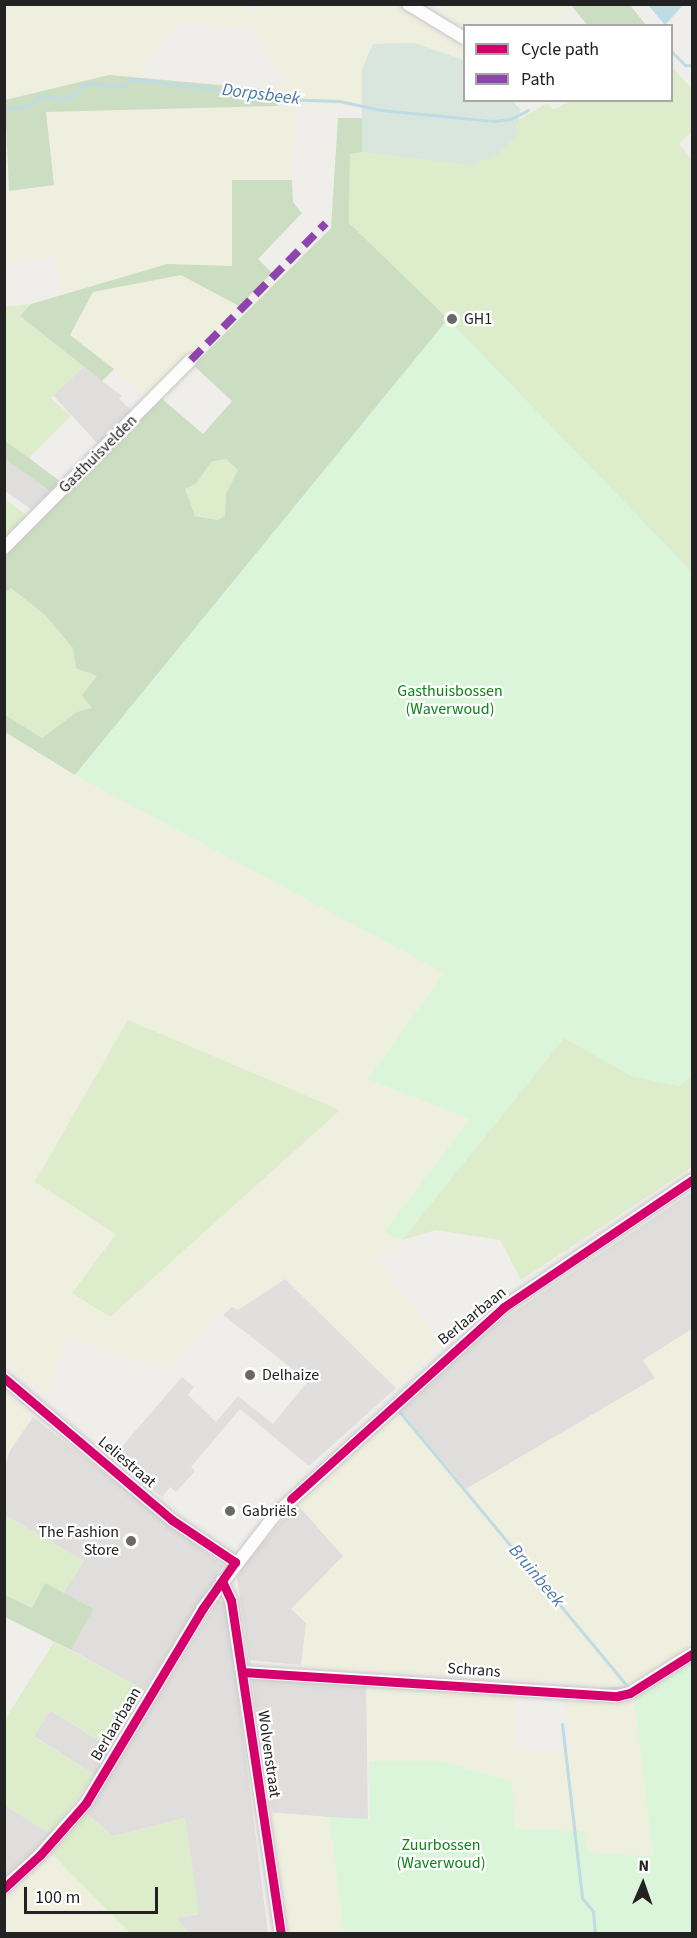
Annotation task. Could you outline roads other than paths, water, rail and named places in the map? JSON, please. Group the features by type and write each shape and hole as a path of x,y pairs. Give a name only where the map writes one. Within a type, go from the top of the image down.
{"street":[{"path":"408,4 463,37"},
{"name":"Gasthuisvelden","path":"4,548 191,360"},
{"name":"Berlaarbaan","path":"4,1888 40,1856 86,1803 222,1581 235,1562 300,1490 504,1307 693,1180"},
{"name":"Leliestraat","path":"4,1378 172,1520 235,1562"},
{"name":"Wolvenstraat","path":"222,1581 231,1600 281,1934"},
{"name":"Schrans","path":"242,1672 616,1696 630,1693 693,1654"}],"water":[{"path":"648,5 683,5 666,24"}],"waterway":[{"name":"Dorpsbeek","path":"673,53 685,65 692,65"},
{"name":"Dorpsbeek","path":"4,109 28,106 43,95 61,99 74,96 85,83 123,86 131,79 245,93 267,91 281,99 339,101 381,110 494,121 511,119 528,110"},
{"name":"Bruinbeek","path":"398,1410 628,1687 601,1689"},
{"name":"Bruinbeek","path":"562,1724 582,1898 593,1911 595,1934"}],"place":[{"name":"GH1","path":"452,319"},
{"name":"Delhaize","path":"250,1375"},
{"name":"Gabriëls","path":"230,1511"},
{"name":"The Fashion Store","path":"131,1541"}],"park label":[{"name":"Gasthuisbossen (Waverwoud)","path":"450,700"},
{"name":"Zuurbossen (Waverwoud)","path":"441,1854"}]}
